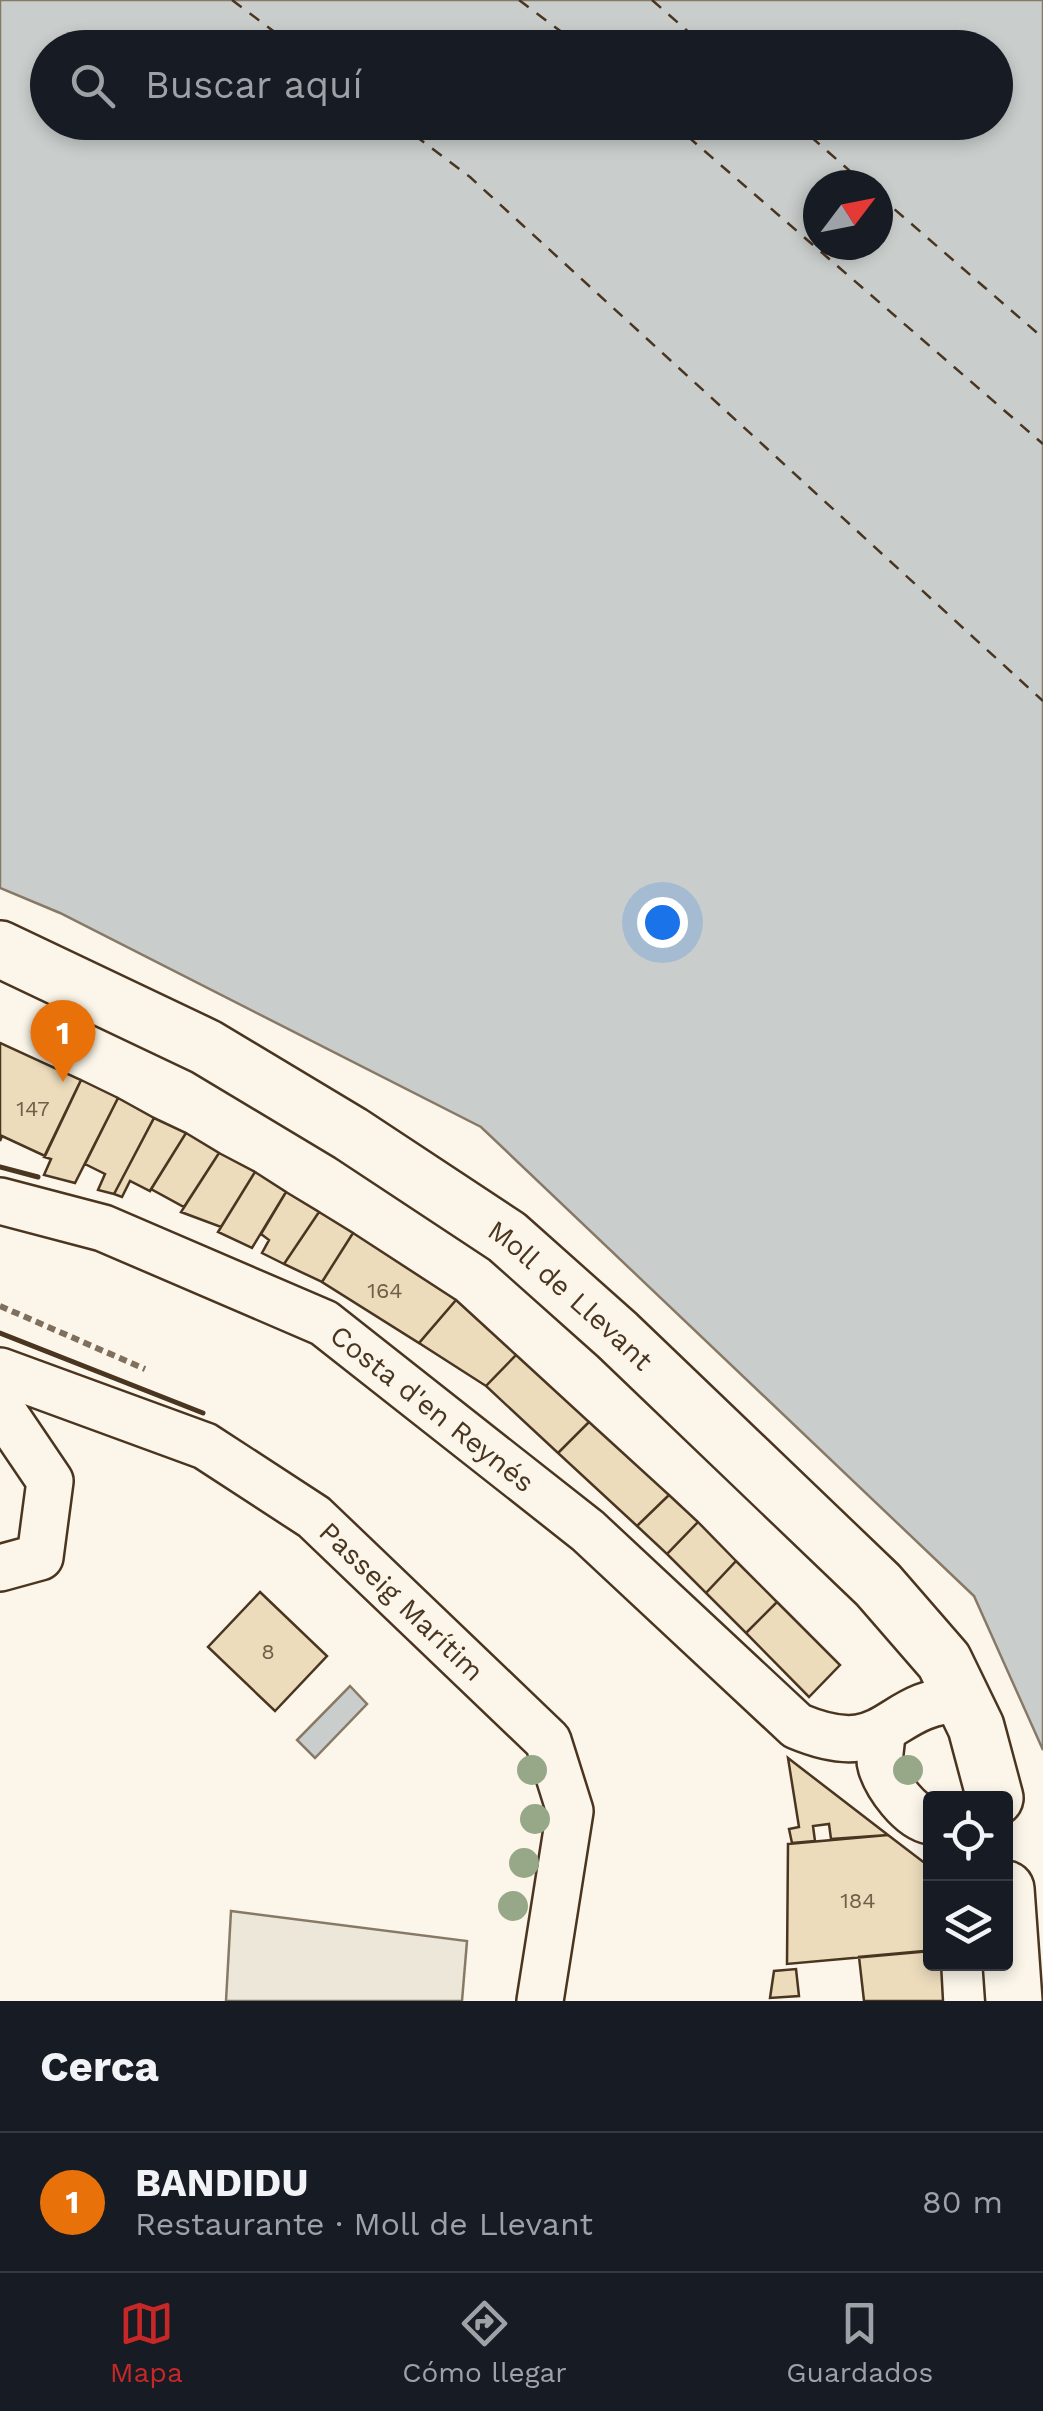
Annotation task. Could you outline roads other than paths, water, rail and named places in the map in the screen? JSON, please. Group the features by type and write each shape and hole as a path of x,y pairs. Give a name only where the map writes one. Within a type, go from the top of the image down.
{"street":[{"name":"Moll de Llevant","path":"0,949 206,1047 351,1134 506,1237 617,1334 878,1585 944,1661 976,1727 993,1791"},
{"name":"Costa d'en Reynés","path":"0,1201 103,1228 324,1322 588,1531 797,1726 828,1740 853,1741 882,1732"},
{"name":"Passeig Marítim","path":"0,1370 205,1446 314,1516 548,1741 570,1811 540,2001"},
{"path":"0,1407 50,1481 40,1558 0,1568"},
{"path":"923,1820 901,1800 880,1764 882,1732 912,1709 936,1700 962,1699"},
{"path":"1012,1971 1014,2001"}],"place":[{"name":"BANDIDU","path":"63,1082"}]}
